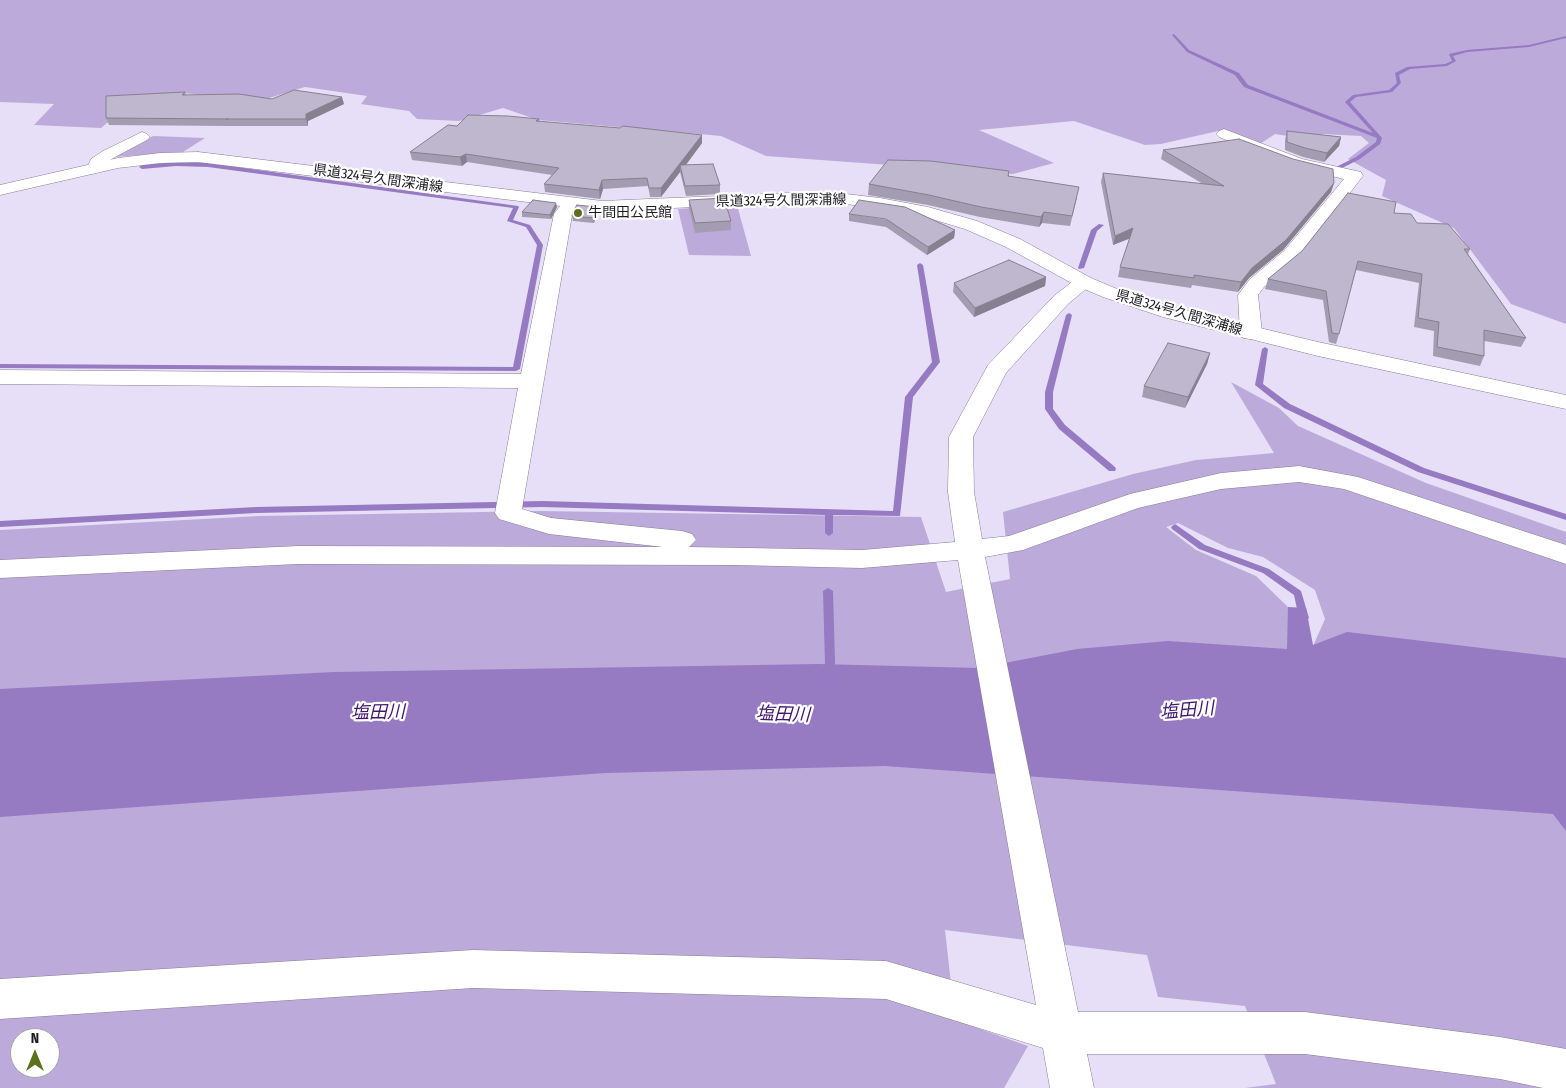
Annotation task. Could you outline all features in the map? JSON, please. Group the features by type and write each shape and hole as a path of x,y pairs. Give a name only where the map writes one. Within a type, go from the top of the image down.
{"street":[{"path":"1224,134 1297,162 1355,176 1291,255 1257,283 1248,295 1251,334"},
{"path":"95,168 97,162 103,158 142,137"},
{"name":"県道324号久間深浦線","path":"0,190 95,168 160,158 198,157 571,204 644,206 790,198 837,198 880,203 928,212 971,225 1013,243 1084,282 1110,293 1170,313 1251,334 1566,402"},
{"path":"571,204 563,214 530,381 508,513 549,526 698,542 735,556"},
{"path":"1072,1088 970,550 961,492 961,437 996,370 1060,300 1084,282"},
{"path":"0,377 530,381"},
{"path":"0,569 298,555 735,556 862,559 970,550 1013,544 1130,502 1221,481 1299,474 1349,482 1566,555"},
{"path":"0,999 473,969 886,980 1062,1034 1305,1034 1500,1058 1566,1071"}],"shaded area":[{"path":"0,0 1566,0 1566,324 1511,304 1454,228 1382,196 1386,180 1348,159 1369,143 1361,136 1322,134 1307,139 1275,134 1260,144 1218,131 1161,144 1145,145 1074,121 979,130 1054,163 1013,174 766,156 721,136 538,120 503,108 459,121 417,119 409,111 361,104 367,96 305,87 266,99 180,93 140,95 101,128 34,125 54,104 0,102"},
{"path":"153,136 205,138 183,152 113,157"},
{"path":"737,205 751,256 689,255 678,209"},
{"path":"1231,382 1279,408 1298,426 1426,483 1566,532 1566,694 1313,646 1325,619 1315,590 1263,557 1228,548 1178,523 1166,527 1196,550 1256,576 1288,607 1288,649 1307,665 0,717 0,530 259,516 540,511 921,517 946,592 1010,579 1003,512 1133,474 1196,460 1274,453"},
{"path":"388,734 1566,776 1566,1088 1245,1088 1276,1084 1245,1006 1158,997 1147,955 945,930 955,1020 1028,1046 1004,1088 0,1088 0,761"}],"water":[{"name":"塩田川","path":"1288,607 1306,608 1313,645 1347,632 1566,658 1566,831 1553,814 885,766 605,773 0,817 0,689 334,672 818,664 979,668 1077,649 1168,641 1287,649"}],"building":[{"path":"294,90 342,97 306,114 306,119 106,118 106,96 185,92 182,95 239,94 272,99"},
{"path":"468,115 508,116 539,119 536,121 620,128 623,126 702,135 661,188 649,188 647,178 602,180 599,190 544,184 559,168 466,154 460,157 410,152 448,125 457,126"},
{"path":"1287,131 1341,137 1327,153 1287,142"},
{"path":"1239,139 1293,159 1333,169 1334,183 1286,240 1252,268 1241,282 1194,275 1194,278 1120,267 1133,228 1115,236 1103,173 1224,186 1163,150"},
{"path":"888,160 931,161 1009,171 1008,176 1079,187 1072,216 1044,212 1041,217 869,184"},
{"path":"713,164 720,185 685,186 680,165"},
{"path":"1348,193 1396,202 1394,213 1411,214 1417,223 1448,224 1470,249 1464,249 1526,338 1484,330 1484,356 1437,347 1439,322 1418,318 1422,274 1358,261 1339,334 1332,333 1326,291 1268,279 1302,251"},
{"path":"724,198 731,221 695,223 689,200"},
{"path":"533,200 556,203 550,215 522,212"},
{"path":"859,200 905,207 955,230 928,247 886,219 849,214"},
{"path":"577,205 596,207 593,218 572,216"},
{"path":"1009,260 1046,277 975,308 954,283"},
{"path":"1168,343 1210,353 1188,397 1144,386"}],"waterway":[{"path":"1174,35 1188,51 1237,74 1246,86 1378,137"},
{"path":"1330,172 1358,158 1378,143 1380,138 1347,102 1355,96 1390,91 1399,83 1397,74 1409,68 1446,65 1454,61 1450,55 1467,51 1529,46 1566,37"},
{"path":"0,366 516,369 540,245 528,226 510,221 516,207 208,165 176,164 142,167"},
{"path":"1081,268 1094,230 1101,225"},
{"path":"0,524 256,510 542,504 897,514 909,397 936,362 920,265"},
{"path":"1069,315 1049,392 1049,409 1062,427 1112,469"},
{"path":"1265,349 1259,385 1287,406 1421,470 1566,517"},
{"path":"829,513 829,533"},
{"path":"1175,527 1202,547 1266,571 1298,593 1304,618"},
{"path":"828,591 830,663 828,676"}],"place":[{"name":"牛間田公民館","path":"578,213"}]}
